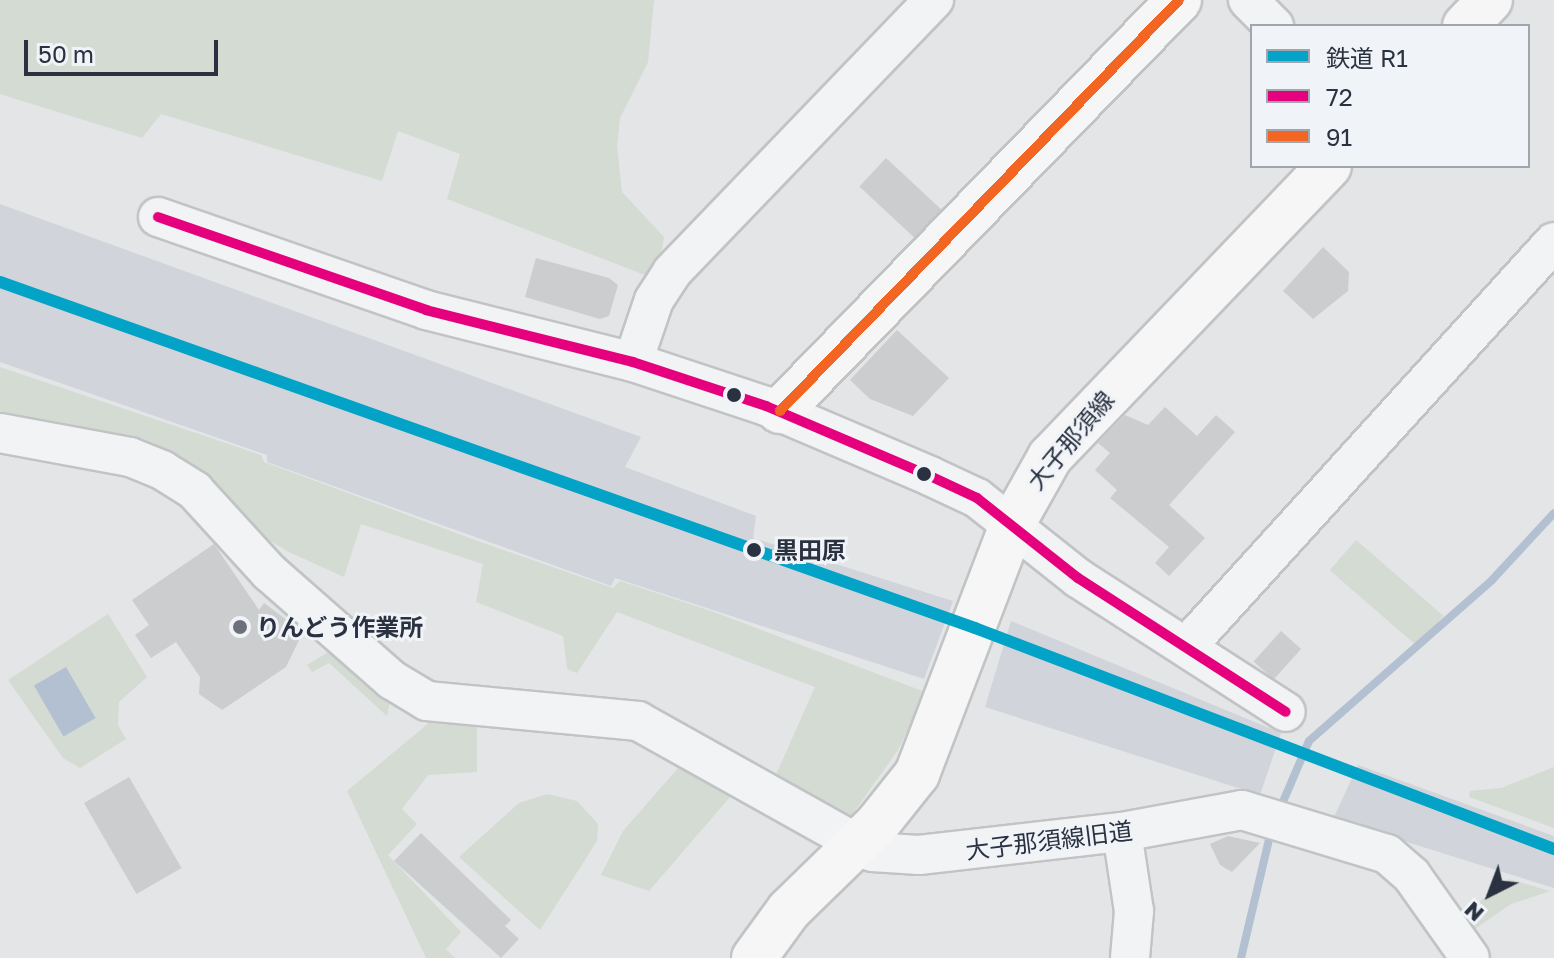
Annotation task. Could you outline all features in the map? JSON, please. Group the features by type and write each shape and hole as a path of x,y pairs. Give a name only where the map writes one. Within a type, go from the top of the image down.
{"main road":[{"path":"780,411 1179,0"},
{"path":"1467,24 1490,0"},
{"name":"大子那須線","path":"754,958 806,890 855,846 898,799 931,747 1013,523 1071,432 1327,168"}],"street":[{"path":"633,362 654,300 672,272 934,0"},
{"path":"1248,0 1272,24"},
{"path":"158,217 426,310 633,362 780,411 977,498 1013,523 1078,578 1286,712"},
{"path":"1186,647 1554,242"},
{"path":"0,433 130,457 162,470 195,491 269,572 416,695 438,703 638,721 855,846"},
{"name":"大子那須線旧道","path":"855,846 919,855 1263,817 1387,854 1412,876 1470,958"},
{"path":"1122,832 1134,911 1130,958"}],"shaded area":[{"path":"0,0 654,0 648,62 620,118 617,146 622,192 664,237 659,268 645,275 447,199 460,154 398,131 382,181 161,114 142,138 0,94"},
{"path":"0,204 641,437 625,467 756,516 753,538 953,601 924,679 615,578 611,586 267,462 267,455 0,362"},
{"path":"0,367 261,455 264,462 475,540 613,588 620,581 714,612 925,692 898,750 846,823 775,777 815,687 617,612 577,673 567,669 563,636 476,602 483,564 361,524 344,577 289,552 83,431 0,413"},
{"path":"1356,540 1444,616 1417,646 1330,570"},
{"path":"108,614 147,677 119,702 118,725 126,739 80,768 63,758 8,680"},
{"path":"1011,621 1281,733 1260,795 985,707"},
{"path":"337,647 391,697 387,716 329,663 312,672 307,665"},
{"path":"436,717 477,719 477,772 428,775 402,809 417,824 388,855 461,932 446,949 455,958 426,958 347,791"},
{"path":"1358,765 1554,836 1554,888 1333,819"},
{"path":"679,767 736,790 649,891 601,875 623,831"},
{"path":"1554,767 1554,828 1469,797 1470,791 1501,788"},
{"path":"547,794 577,801 598,824 597,841 540,930 459,857 519,803"},
{"path":"1509,879 1550,891 1511,904 1469,933 1458,918"}],"water":[{"path":"66,667 96,718 63,737 34,686"}],"building":[{"path":"886,158 942,210 915,238 859,187"},
{"path":"1323,247 1349,272 1348,291 1313,319 1283,291"},
{"path":"536,258 609,278 618,285 609,316 600,319 525,297"},
{"path":"897,330 949,378 913,416 870,399 850,380"},
{"path":"1165,407 1197,436 1216,415 1235,432 1169,505 1205,538 1169,576 1155,563 1169,547 1110,498 1117,490 1095,470 1110,453 1098,443 1125,415 1148,425"},
{"name":"りんどう作業所","path":"214,544 259,610 264,603 303,632 286,667 222,710 199,694 200,677 176,642 151,658 135,635 149,625 132,600"},
{"path":"1281,631 1301,649 1274,680 1254,661"},
{"path":"129,777 182,868 136,894 84,803"},
{"path":"421,833 511,920 505,926 519,939 501,958 394,861"},
{"path":"1228,836 1260,843 1232,872 1220,865 1210,844"}],"waterway":[{"path":"1279,811 1309,741 1492,580 1554,513"},
{"path":"1241,958 1271,831"}],"rail line":[{"name":"R1","path":"0,282 975,628 1554,849"}],"transit line":[{"name":"91","path":"780,411 1179,0"},
{"name":"72","path":"158,217 426,310 633,362 766,406 930,476 977,498 1078,578 1286,712"}],"place":[{"name":"黒田原","path":"754,550"},
{"name":"りんどう作業所","path":"240,627"}]}
